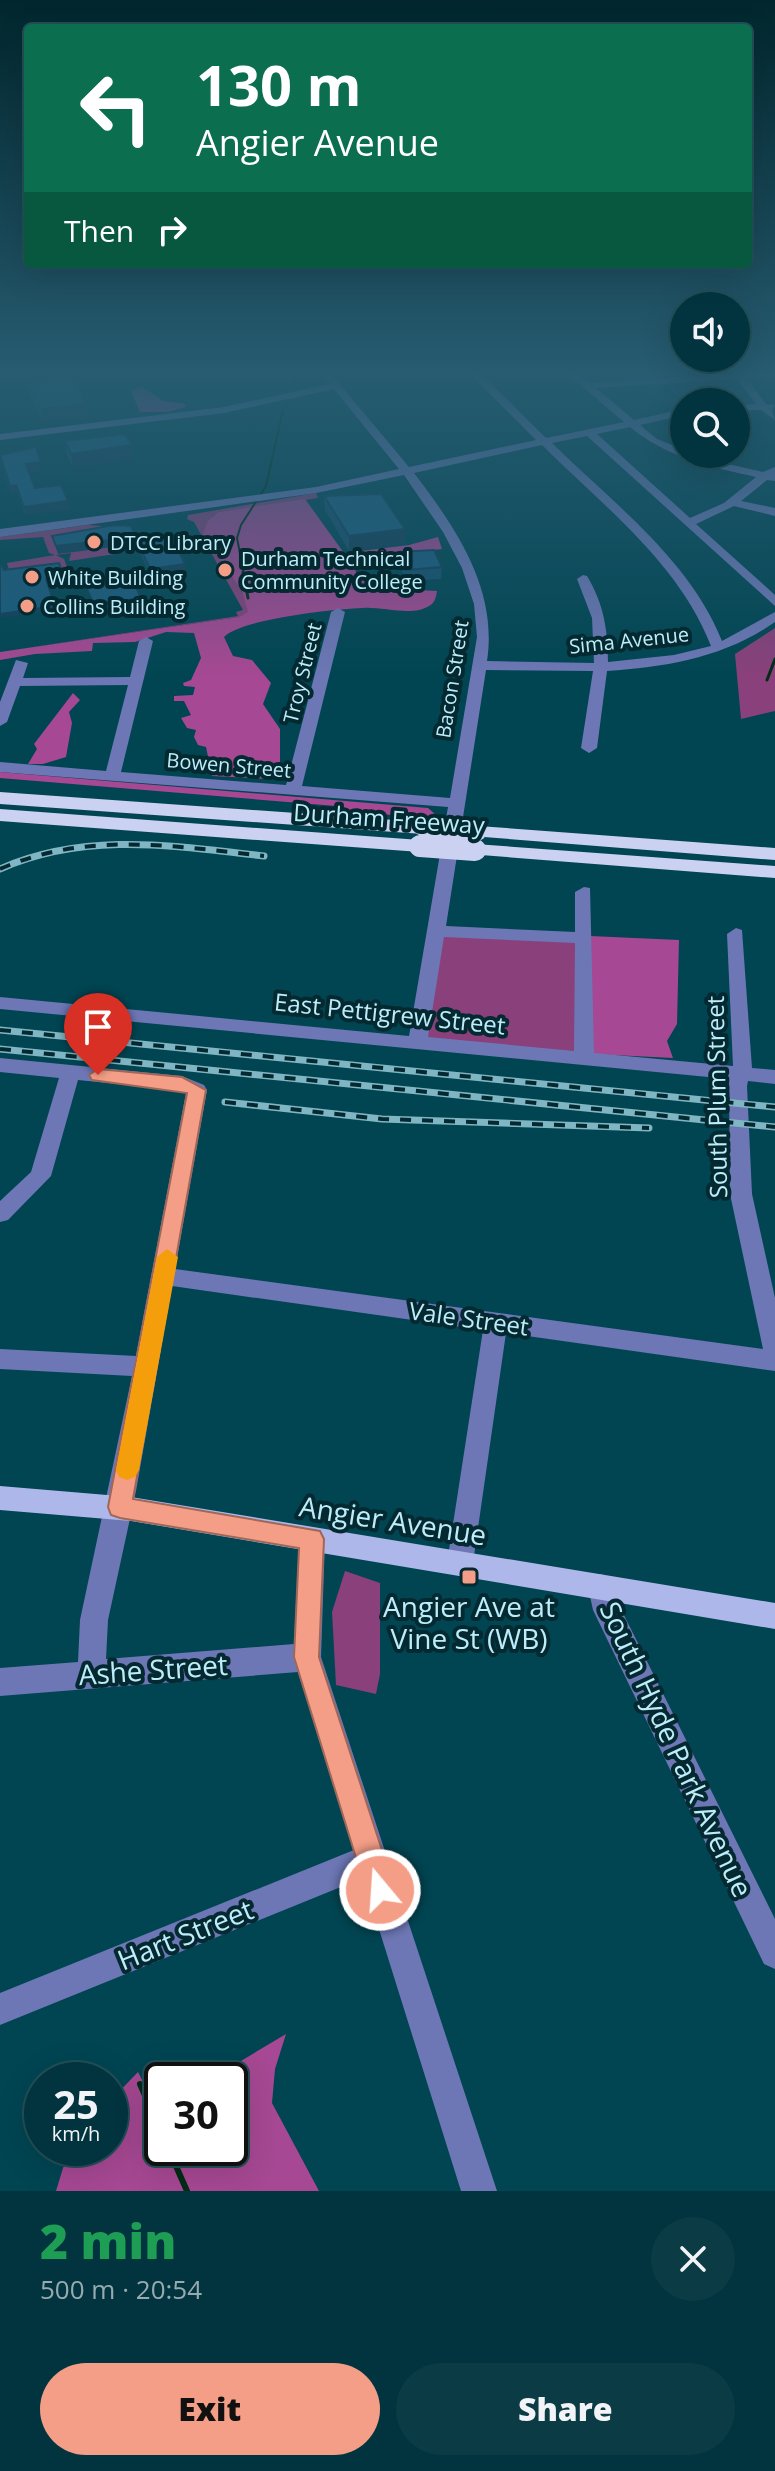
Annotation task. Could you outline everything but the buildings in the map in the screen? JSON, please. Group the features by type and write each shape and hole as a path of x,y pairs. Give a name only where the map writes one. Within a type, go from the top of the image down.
{"highway":[{"name":"Durham Freeway","path":"0,795 422,837"},
{"name":"Durham Freeway","path":"0,818 775,854"},
{"name":"Durham Freeway","path":"477,841 775,872"}],"main road":[{"name":"Angier Avenue","path":"0,1498 120,1507 775,1616"}],"street":[{"path":"0,533 270,498 399,472"},
{"name":"Bacon Street","path":"406,472 434,506 450,534 483,609 484,637 418,1041"},
{"path":"575,472 686,582 718,647"},
{"path":"633,472 775,602"},
{"path":"688,523 732,502 770,477"},
{"path":"732,502 775,512"},
{"path":"583,579 600,615 600,666 589,748"},
{"name":"Troy Street","path":"293,790 338,612"},
{"name":"Sima Avenue","path":"478,665 600,666 663,659 718,647 749,634 775,616"},
{"path":"112,776 146,641"},
{"path":"0,722 21,663"},
{"path":"15,682 135,681"},
{"name":"Bowen Street","path":"0,767 455,803"},
{"path":"584,892 584,1058"},
{"path":"436,931 584,938"},
{"name":"South Plum Street","path":"736,934 744,1063 737,1086 741,1194 775,1351"},
{"name":"East Pettigrew Street","path":"0,1003 775,1077"},
{"path":"0,1065 182,1083 197,1090 120,1507 94,1620 91,1674"},
{"path":"0,1214 40,1176 70,1073"},
{"name":"Vale Street","path":"164,1276 775,1361"},
{"path":"460,1563 496,1321"},
{"path":"0,1359 146,1367"},
{"path":"312,1539 307,1657 479,2191"},
{"name":"South Hyde Park Avenue","path":"601,1587 603,1601 775,1953"},
{"name":"Ashe Street","path":"0,1682 307,1657"},
{"name":"Hart Street","path":"0,2009 371,1859"}],"shaded area":[{"path":"316,493 318,498 218,512 212,517 249,612 239,617 0,652 238,616 236,612 243,610 194,522 187,519 188,515"},
{"path":"305,499 344,553 409,545 438,537 442,549 360,558 353,562 357,576 374,588 437,591 433,603 422,609 362,608 310,613 249,625 224,637 233,656 252,660 271,683 263,704 280,729 280,774 269,779 212,776 206,747 198,745 194,737 196,730 187,728 181,718 191,715 184,701 174,701 174,696 193,695 195,687 184,686 183,683 191,680 201,658 194,633 166,632 135,642 93,643 92,651 35,654 0,660 0,652 239,617 248,612 242,591 203,534 208,521 218,512"},
{"path":"88,525 103,526 106,533 54,542 57,551 109,546 108,552 115,554 69,561 71,553 56,555 64,559 73,583 48,588 9,570 7,563 55,555 49,553 43,537 0,540 0,537"},
{"path":"775,628 775,711 741,719 735,654"},
{"path":"73,693 80,700 69,712 72,723 66,757 43,764 28,764 37,749 34,744"},
{"path":"0,772 428,808 435,814 432,818 340,811 336,806 0,778"},
{"path":"439,934 581,940 581,1056 422,1040"},
{"path":"590,936 679,940 677,1024 667,1041 673,1058 593,1054"},
{"path":"345,1571 380,1583 380,1674 376,1694 336,1685 332,1612"},
{"path":"286,2034 275,2069 272,2103 319,2191 56,2191 64,2166 128,2166 128,2082 138,2072 144,2084 144,2166 248,2166 248,2062 239,2062"}],"waterway":[{"path":"244,574 237,538 241,525 266,486 269,472"},
{"path":"243,572 248,598"},
{"path":"767,680 775,659"},
{"path":"140,2084 144,2093"},
{"path":"176,2166 187,2191"}],"railway":[{"path":"0,869 32,857 65,850 130,844 264,856"},
{"path":"0,1030 775,1107"},
{"path":"0,1049 775,1127"},
{"path":"225,1102 382,1119 649,1128"}],"slow traffic":[{"path":"127,1470 167,1257"}],"place":[{"name":"DTCC Library","path":"94,542"},
{"name":"Durham Technical Community College","path":"225,570"},
{"name":"White Building","path":"32,577"},
{"name":"Collins Building","path":"27,606"},
{"name":"Angier Ave at Vine St (WB)","path":"469,1577"}],"route":[{"path":"98,1075 182,1083 197,1090 120,1507 312,1539 307,1657 380,1890"}]}
